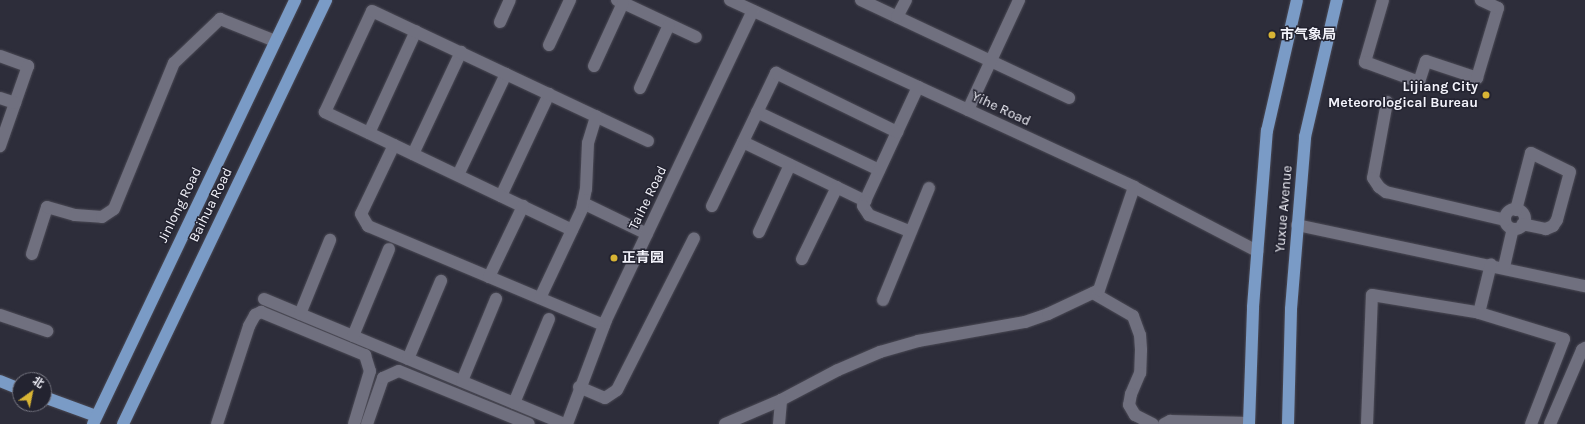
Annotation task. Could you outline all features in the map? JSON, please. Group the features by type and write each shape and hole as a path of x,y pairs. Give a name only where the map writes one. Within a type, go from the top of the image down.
{"main road":[{"name":"Jinlong Road","path":"94,420 295,0"},
{"name":"Baihua Road","path":"123,424 326,0"},
{"name":"Yuxue Avenue","path":"1250,423 1257,251 1267,131 1297,0"},
{"name":"Yuxue Avenue","path":"1288,424 1289,353 1297,225 1305,137 1337,0"},
{"path":"0,382 12,386"},
{"path":"52,402 94,420"}],"street":[{"path":"500,22 510,0"},
{"path":"549,46 570,0"},
{"name":"Yihe Road","path":"730,0 1134,187 1257,251"},
{"path":"861,0 1070,98"},
{"path":"897,17 906,0"},
{"path":"968,110 1019,0"},
{"path":"1383,0 1365,62 1419,82 1426,61 1477,78 1498,8 1480,0"},
{"path":"594,66 620,2 696,37"},
{"path":"572,230 325,112 372,10 648,141"},
{"name":"Taihe Road","path":"566,424 604,325 753,11"},
{"path":"32,254 47,207 75,215 102,217 114,209 174,63 220,19 275,41"},
{"path":"640,88 669,25"},
{"path":"368,133 416,31"},
{"path":"413,154 461,52"},
{"path":"0,56 28,66 0,146"},
{"path":"712,206 776,73 897,132"},
{"path":"458,175 506,74"},
{"path":"909,231 869,215 863,206 918,87"},
{"path":"501,196 549,94"},
{"path":"0,98 15,103"},
{"path":"1387,102 1373,178 1379,187 1386,192 1514,224 1546,229 1553,226 1557,220 1570,172 1531,153 1516,210 1523,214 1514,224 1504,267"},
{"path":"757,112 879,170"},
{"path":"540,298 583,203 588,143 596,116"},
{"path":"743,142 865,201"},
{"path":"394,145 361,214 365,224 604,325"},
{"path":"759,232 790,165"},
{"path":"802,259 837,187"},
{"path":"725,424 781,400 838,370 880,352 918,341 1025,322 1048,314 1099,290 1134,187"},
{"path":"883,300 909,231 929,188"},
{"path":"583,203 647,234"},
{"path":"489,277 523,206"},
{"path":"1297,225 1491,264 1585,286"},
{"path":"579,387 605,398 617,390 694,238"},
{"path":"300,314 330,240"},
{"path":"353,336 389,248"},
{"path":"1479,313 1491,264"},
{"path":"408,359 441,281"},
{"path":"1093,293 1132,316 1137,325 1141,350 1140,374 1131,394 1129,405 1136,415 1153,424"},
{"path":"1367,424 1372,295 1479,313 1564,339 1532,424"},
{"path":"264,299 566,424"},
{"path":"462,381 496,299"},
{"path":"216,424 249,326 255,315 261,312 365,356 370,371 354,424"},
{"path":"0,315 47,331"},
{"path":"514,403 549,319"},
{"path":"1550,424 1582,350 1585,348"},
{"path":"367,424 383,378 399,371 529,424"},
{"path":"779,424 781,400"},
{"path":"1164,424 1170,421 1250,423"}],"place":[{"name":"市气象局","path":"1272,35"},
{"name":"Lijiang City Meteorological Bureau","path":"1486,95"},
{"name":"正青园","path":"614,258"}]}
